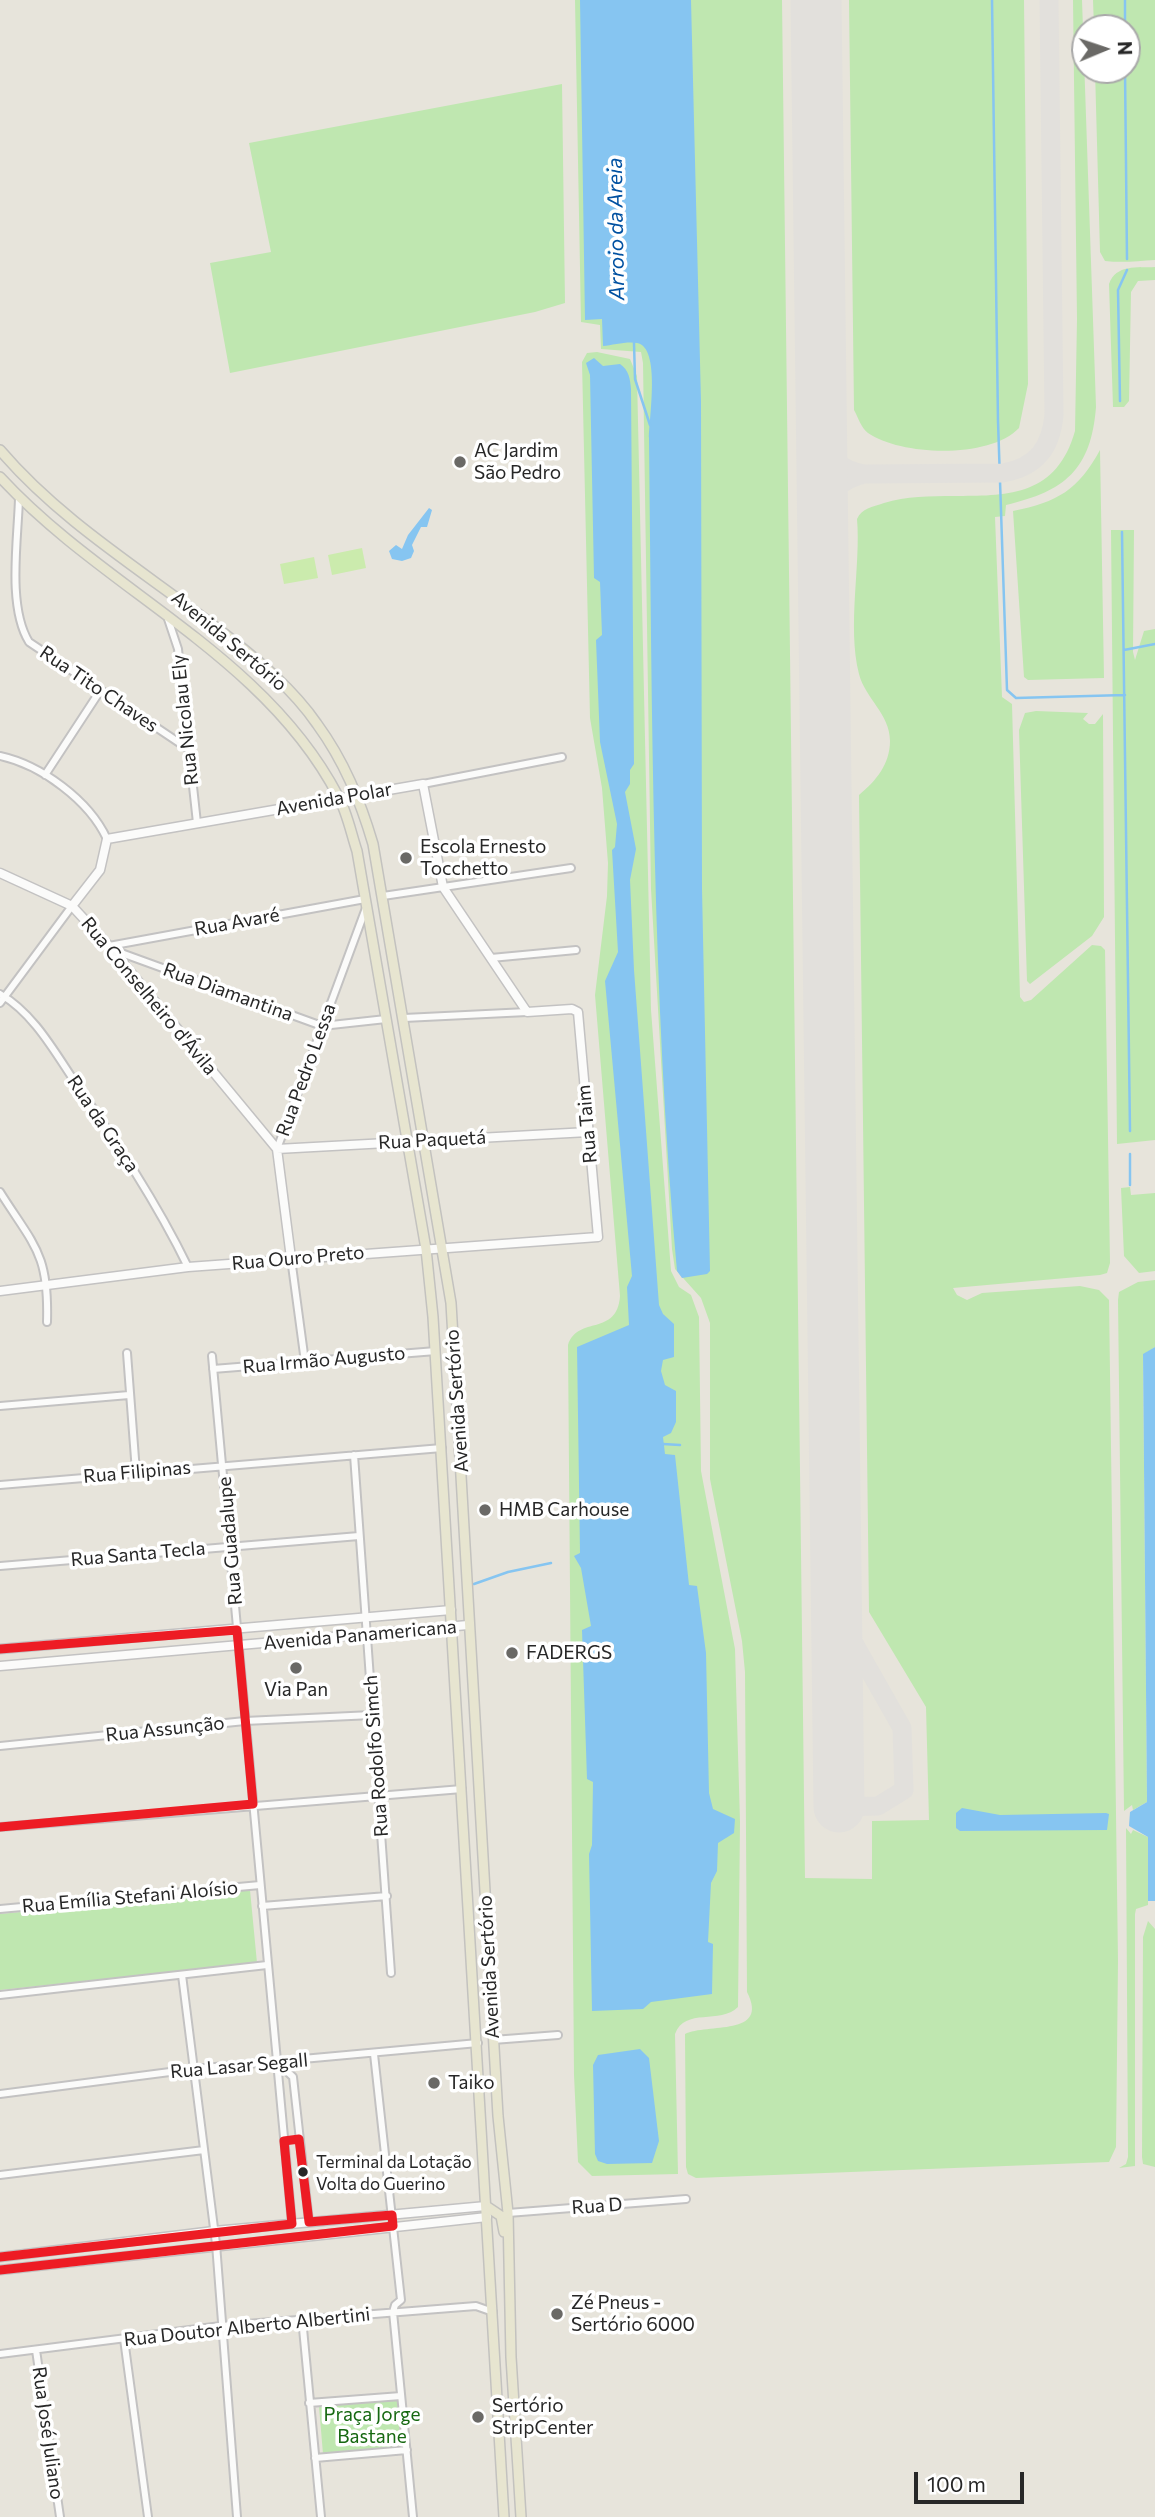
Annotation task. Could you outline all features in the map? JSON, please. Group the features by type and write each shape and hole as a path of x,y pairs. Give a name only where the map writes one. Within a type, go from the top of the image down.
{"main road":[{"name":"Avenida Sertório","path":"0,450 41,494 210,622 277,678 316,722 358,794 373,844 443,1247 458,1399 468,1625 499,2143 508,2213 522,2517"},
{"name":"Avenida Sertório","path":"0,477 19,498 168,619 239,672 274,705 300,736 339,797 356,851 426,1249 436,1352 504,2517"},
{"path":"486,2206 501,2216 509,2261"}],"street":[{"name":"Rua Tito Chaves","path":"19,498 17,605 22,631 29,642 187,748"},
{"name":"Rua Nicolau Ely","path":"168,619 178,649 197,823"},
{"path":"45,775 100,691"},
{"path":"0,756 45,775 92,815 107,839 100,870 1,998"},
{"name":"Avenida Polar","path":"107,839 562,757"},
{"path":"423,784 443,887 527,1012"},
{"path":"383,896 571,868"},
{"name":"Rua Conselheiro d'Ávila","path":"0,873 72,906 111,948 276,1149"},
{"name":"Rua Avaré","path":"111,948 366,903"},
{"name":"Rua Pedro Lessa","path":"304,1362 276,1149 366,903"},
{"name":"Rua Diamantina","path":"111,948 322,1026 386,1019"},
{"path":"491,958 576,950"},
{"name":"Rua da Graça","path":"1,998 30,1019 90,1104 150,1196 188,1268"},
{"name":"Rua Taim","path":"527,1012 577,1010 598,1237"},
{"path":"404,1018 527,1012"},
{"name":"Rua Paquetá","path":"276,1149 588,1132"},
{"path":"0,1192 32,1238 48,1285 47,1322"},
{"name":"Rua Ouro Preto","path":"0,1291 291,1258 598,1237"},
{"name":"Rua Irmão Augusto","path":"213,1369 436,1352"},
{"path":"127,1353 136,1472"},
{"name":"Rua Guadalupe","path":"212,1356 292,2224"},
{"path":"0,1406 130,1395"},
{"name":"Rua Filipinas","path":"0,1485 442,1448"},
{"name":"Rua Rodolfo Simch","path":"354,1455 391,1973"},
{"name":"Rua Santa Tecla","path":"0,1566 359,1536"},
{"name":"Avenida Panamericana","path":"0,1649 451,1610"},
{"name":"Avenida Panamericana","path":"0,1667 468,1625"},
{"name":"Rua Assunção","path":"0,1746 245,1721 372,1715"},
{"path":"0,1827 253,1804 380,1797 461,1789"},
{"name":"Rua Emília Stefani Aloísio","path":"0,1909 260,1885"},
{"path":"262,1906 387,1895"},
{"path":"0,1995 267,1965"},
{"path":"182,1975 216,2245 237,2517"},
{"path":"493,2040 558,2035"},
{"name":"Rua Lasar Segall","path":"0,2094 193,2069 478,2043"},
{"path":"374,2054 401,2300 395,2305 393,2312 413,2517"},
{"path":"276,2062 292,2076 309,2222"},
{"path":"284,2141 299,2139"},
{"path":"0,2175 204,2150"},
{"name":"Rua D","path":"508,2213 686,2199"},
{"path":"0,2257 214,2231 486,2206"},
{"path":"0,2270 254,2240 487,2217"},
{"path":"253,2228 254,2240"},
{"path":"107,2245 109,2258"},
{"name":"Rua Doutor Alberto Albertini","path":"0,2354 302,2318 476,2306 493,2312"},
{"path":"302,2318 321,2517"},
{"path":"124,2339 148,2517"},
{"name":"Rua José Juliano","path":"36,2350 60,2517"},
{"path":"309,2403 401,2396"},
{"path":"315,2458 407,2450"}],"green space":[{"path":"575,0 782,0 805,1878 872,1879 872,1821 929,1820 926,1707 869,1612 859,795 881,771 888,757 890,741 882,714 862,683 856,655 854,616 857,519 862,512 872,507 911,498 996,495 1021,490 1044,480 1062,461 1075,431 1077,319 1074,84 1085,84 1096,407 1093,429 1081,462 1071,474 1044,493 1006,505 1005,516 995,517 1002,697 1012,704 1020,997 1024,1002 1031,1000 1092,945 1101,946 1105,950 1110,1263 1107,1273 1100,1275 953,1288 957,1295 967,1300 982,1293 1080,1286 1099,1290 1109,1300 1118,1961 1116,2147 1109,2162 696,2178 688,2174 685,2034 743,2022 750,2016 752,2006 747,1992 745,1672 742,1641 710,1479 710,1323 701,1298 675,1269 672,1249 651,889 643,363 641,352 601,349 600,325 581,322"},
{"path":"849,0 1024,0 1028,384 1019,428 1006,438 988,445 945,451 901,446 868,433 854,410"},
{"path":"1073,0 1082,0 1082,14 1073,14"},
{"path":"1093,0 1155,0 1155,260 1105,261 1100,252 1095,84 1141,84 1141,14 1094,14"},
{"path":"562,84 565,303 535,312 230,373 210,263 271,252 249,143"},
{"path":"1155,267 1155,280 1138,281 1131,292 1129,401 1124,407 1113,407 1109,284 1122,270"},
{"path":"597,352 630,359 637,376 651,1010 671,1271 679,1287 691,1295 699,1317 701,1471 735,1649 740,1822 738,2007 722,2015 687,2021 675,2034 678,2174 592,2176 578,2162 574,2075 568,1345 580,1330 612,1317 620,1296 595,995 607,896 608,863 602,788 590,718 582,362 587,353"},
{"path":"1100,450 1104,678 1028,680 1024,677 1013,511 1055,498 1075,485"},
{"path":"1111,530 1134,530 1135,660 1144,631 1155,629 1155,1140 1117,1144"},
{"path":"362,548 366,568 332,575 328,555"},
{"path":"314,557 318,578 284,584 280,564"},
{"path":"1025,713 1088,713 1083,719 1089,724 1095,724 1103,714 1104,917 1092,936 1030,984 1027,981 1019,730"},
{"path":"1130,1187 1131,1195 1155,1193 1155,1271 1139,1273 1124,1256 1121,1188"},
{"path":"1155,1280 1155,1347 1143,1355 1147,1802 1133,1810 1132,1805 1124,1811 1118,1300 1119,1292 1138,1282"},
{"path":"1126,1828 1131,1834 1133,1830 1148,1837 1148,1905 1136,1909 1135,1914 1135,2166 1119,2168 1126,2164 1128,2157"},
{"path":"250,1890 257,1963 0,1990 0,1914"},
{"path":"1148,1921 1155,1929 1155,2167 1143,2164 1142,2157 1143,1937"},
{"name":"Praça Jorge Bastane","path":"397,2400 401,2447 323,2454 319,2406"}],"water":[{"path":"580,0 691,0 701,402 702,889 710,1271 707,1274 682,1278 677,1271 669,1167 658,959 651,646 651,370 644,347 637,343 603,346 602,319 585,320"},
{"path":"594,358 603,366 623,366 631,389 634,764 630,770 630,784 625,792 636,849 630,880 634,970 659,1305 663,1314 674,1324 674,1357 663,1360 661,1371 665,1385 676,1391 676,1422 671,1433 663,1437 665,1454 675,1455 689,1585 697,1586 706,1653 709,1793 713,1809 735,1819 734,1833 718,1843 717,1871 711,1883 708,1942 713,1944 712,1994 651,2002 643,2009 592,2011 589,1854 592,1845 593,1782 587,1779 582,1630 591,1626 581,1568 574,1556 580,1553 577,1347 629,1325 627,1287 632,1276 605,981 618,952 612,850 615,847 617,824 600,742 596,640 602,635 600,582 594,578 590,375 586,363"},
{"path":"429,508 432,510 427,527 421,527 412,545 414,551 411,558 402,561 392,559 389,551 396,545 402,549 408,535"},
{"path":"1155,1347 1155,1901 1148,1901 1148,1837 1129,1826 1130,1812 1147,1802 1143,1354"},
{"path":"962,1808 1000,1815 1109,1814 1107,1830 960,1831 956,1828 956,1813"},
{"path":"640,2049 649,2058 659,2141 652,2163 607,2164 598,2161 595,2154 593,2065 598,2055"}],"waterway":[{"path":"992,0 998,421 1007,690 1016,698 1125,695"},
{"path":"1125,0 1125,14"},
{"path":"1125,84 1127,259"},
{"path":"1120,401 1118,290 1127,270"},
{"name":"Arroio da Areia","path":"634,343 635,379 650,425"},
{"path":"1122,532 1130,1131"},
{"path":"1124,650 1155,644"},
{"path":"1130,1154 1130,1185"},
{"path":"663,1444 680,1445"},
{"path":"474,1584 508,1572 551,1563"}],"taxiway":[{"path":"864,474 1003,473 1025,466 1033,460 1046,446 1050,437 1054,415 1049,0"},
{"path":"821,435 836,462 864,474 848,480 836,489 827,502 822,519"},
{"path":"835,1529 838,1607 843,1624 902,1728 904,1790 878,1806 839,1807"}],"runway":[{"path":"816,0 839,1807"}],"transit line":[{"path":"0,1649 237,1630 253,1804 0,1827"},
{"path":"0,2257 292,2224 284,2141 299,2139 309,2222 392,2215 393,2226 0,2270"}],"place":[{"name":"AC Jardim São Pedro","path":"460,462"},
{"name":"Escola Ernesto Tocchetto","path":"406,858"},
{"name":"HMB Carhouse","path":"485,1510"},
{"name":"FADERGS","path":"512,1653"},
{"name":"Via Pan","path":"296,1668"},
{"name":"Taiko","path":"434,2083"},
{"name":"Terminal da Lotação Volta do Guerino","path":"303,2172"},
{"name":"Zé Pneus - Sertório 6000","path":"557,2314"},
{"name":"Sertório StripCenter","path":"478,2417"}]}
